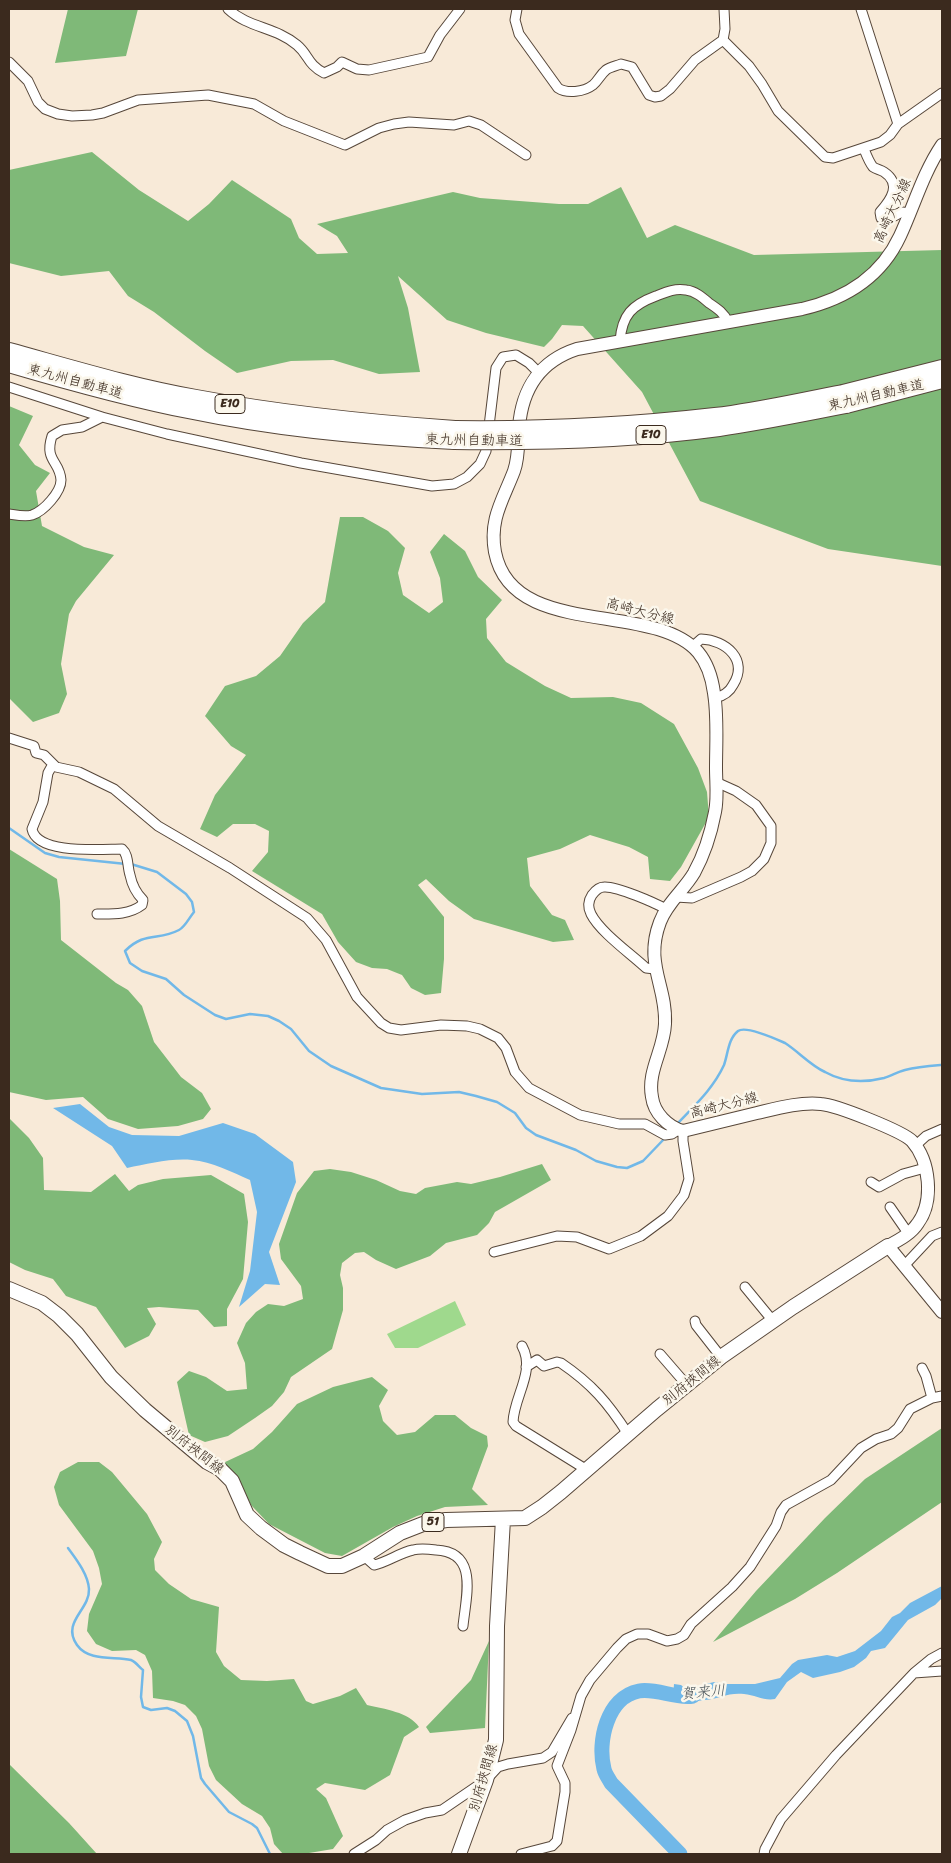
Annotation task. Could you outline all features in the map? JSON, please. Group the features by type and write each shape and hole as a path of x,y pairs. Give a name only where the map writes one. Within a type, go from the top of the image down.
{"highway":[{"name":"東九州自動車道","path":"9,351 135,384 212,401 265,410 455,435"},
{"name":"東九州自動車道","path":"9,364 131,398 195,412 323,431 390,438 535,429 590,428 717,416 844,399 942,380"},
{"name":"東九州自動車道","path":"844,399 942,368"}],"main road":[{"name":"高崎大分線","path":"915,1146 900,1134 841,1108 821,1104 793,1105 681,1131 659,1114 652,1099 650,1080 661,1047 665,1025 664,1009 654,969 653,948 660,922 666,910 694,874 705,850 716,809 715,698 708,669 699,654 678,637 663,631 558,609 536,602 524,595 509,581 499,566 495,551 495,518 514,470 517,457 521,407 529,388 539,373 551,362 571,351 802,309 823,304 848,293 866,280 889,255 900,236 928,169 942,146"},
{"path":"915,1146 925,1168 926,1205 921,1219 908,1233 888,1246 942,1312"},
{"name":"別府挾間線","path":"9,1289 42,1303 59,1316 77,1334 111,1376 145,1410 207,1462 220,1469 232,1480 247,1514 261,1528 284,1544 328,1566 342,1566 364,1556 400,1533 423,1524 446,1520 525,1518 587,1470 686,1384 721,1357 888,1246"},
{"name":"別府挾間線","path":"459,1854 486,1780 496,1740 498,1626 503,1519"}],"street":[{"path":"228,9 247,22 283,36 298,46 314,68 324,73 337,67 342,62 369,70 428,57 440,35 460,9"},
{"path":"517,9 515,20 519,34 558,88 567,92 588,88 607,69 621,64 632,67 649,95 655,97 661,96 670,89 695,60 723,40 725,29 724,9"},
{"path":"861,9 898,124"},
{"path":"723,40 749,66 778,111 825,157 833,158 881,142 890,135 898,124 942,93"},
{"path":"9,62 28,81 38,102 45,110 58,114 72,116 92,115 103,113 138,100 208,95 254,104 284,122 345,145 379,128 394,124 409,122 454,125 469,121 481,125 526,155"},
{"path":"864,149 874,168 884,172 894,184 894,191 890,201 880,212 881,218 887,220 902,212 910,213"},
{"path":"620,341 621,329 631,310 641,302 670,290 686,290 698,294 723,313 728,322"},
{"path":"9,386 102,417 167,434 301,463 432,486 454,484 466,477 480,464 486,451 496,368 503,357 516,355 529,363 539,373"},
{"path":"9,514 31,515 40,511 59,489 61,480 59,472 50,457 49,446 52,436 62,430 82,427 102,417"},
{"path":"692,647 701,639 718,643 734,655 739,664 739,672 729,691 715,698"},
{"path":"9,738 34,746 36,754 44,755 56,767 79,772 114,789 158,826 230,868 307,918 326,940 358,997 381,1023 390,1028 401,1030 442,1025 466,1026 480,1029 498,1038 506,1048 515,1072 529,1088 580,1115 619,1124 645,1124 665,1135 681,1131 689,1171 684,1195 668,1216 641,1236 609,1249 577,1237 558,1236 494,1252"},
{"path":"53,764 48,773 43,802 32,829 35,837 54,847 122,848 126,853 133,886 143,900 142,906 133,910 121,913 97,914"},
{"path":"676,897 692,898 741,877 764,859 771,843 771,826 756,805 736,791 716,782"},
{"path":"654,969 646,968 601,928 591,913 589,906 590,898 596,890 604,887 615,888 655,903 666,910"},
{"path":"915,1146 926,1136 942,1129"},
{"path":"870,1182 878,1187 903,1174 925,1168"},
{"path":"890,1207 908,1233"},
{"path":"904,1266 932,1236 942,1232"},
{"path":"745,1287 773,1321"},
{"path":"695,1321 696,1325 721,1357"},
{"path":"522,1346 527,1358 526,1367 513,1422 516,1426 587,1470"},
{"path":"660,1354 686,1384"},
{"path":"526,1367 537,1360 544,1366 556,1362 561,1363 595,1390 628,1434"},
{"path":"922,1368 932,1398"},
{"path":"521,1854 552,1846 557,1841 566,1792 565,1783 557,1766 571,1730 581,1696 590,1680 626,1639 637,1634 648,1634 667,1640 677,1639 684,1635 691,1624 750,1568 776,1526 781,1512 786,1505 831,1480 861,1448 876,1439 891,1434 898,1428 910,1409 932,1398 942,1396"},
{"path":"364,1556 374,1565 416,1549 449,1551 460,1558 466,1567 463,1626"},
{"path":"764,1854 765,1848 781,1820 836,1755 914,1673 931,1659 942,1653"},
{"path":"914,1673 942,1671"},
{"path":"354,1854 376,1840 386,1830 412,1817 442,1810 486,1780 498,1767 544,1758 552,1752 565,1727 576,1713"}],"green space":[{"path":"68,9 138,9 126,56 55,63"},
{"path":"92,152 139,190 188,221 209,204 232,180 291,219 299,238 317,254 348,253 337,236 317,224 453,192 480,198 559,204 588,204 621,187 647,238 675,225 754,255 942,250 942,566 828,549 700,501 642,392 583,326 562,325 544,347 486,333 447,320 398,276 408,308 420,372 379,374 333,360 291,361 237,373 154,312 128,296 109,271 61,276 9,263 9,170"},
{"path":"9,406 33,416 19,445 35,465 50,473 36,491 42,526 84,547 114,555 76,601 69,614 61,664 67,694 59,713 33,722 10,699 9,695"},
{"path":"340,517 363,517 388,531 405,548 398,573 403,595 429,613 443,602 440,578 430,552 444,534 465,551 478,577 502,600 486,619 487,638 506,662 545,686 571,698 613,697 641,703 674,724 698,768 707,792 709,817 681,867 670,881 650,879 648,857 629,847 590,835 560,849 527,858 530,886 552,915 565,920 574,940 553,942 474,919 449,901 426,879 418,885 444,917 444,959 441,993 425,995 411,988 402,975 387,969 372,968 356,962 338,942 322,914 252,871 268,852 269,831 255,824 233,824 217,837 200,829 215,795 246,755 231,746 205,716 225,686 256,676 280,656 303,623 325,602"},
{"path":"9,849 57,879 60,901 61,940 116,983 128,990 142,1006 154,1042 181,1077 202,1093 211,1109 203,1119 178,1126 138,1129 108,1119 83,1097 46,1100 9,1092"},
{"path":"9,1118 29,1138 43,1158 44,1190 91,1192 115,1174 129,1191 138,1185 163,1179 211,1175 244,1194 248,1222 243,1279 227,1309 227,1326 214,1327 198,1310 147,1308 156,1324 149,1336 125,1348 96,1307 66,1296 53,1279 25,1270 9,1262"},
{"path":"542,1164 551,1180 495,1212 489,1223 477,1235 446,1243 430,1256 396,1269 364,1252 355,1253 342,1263 340,1275 343,1288 343,1310 332,1349 291,1377 284,1392 272,1406 228,1436 205,1442 189,1435 177,1382 189,1371 206,1377 227,1391 247,1389 245,1363 237,1343 246,1323 256,1312 268,1304 284,1306 303,1299 301,1286 281,1259 279,1244 297,1193 314,1171 330,1169 351,1172 376,1180 400,1191 416,1194 425,1188 457,1182 471,1184"},
{"path":"455,1301 466,1325 418,1348 395,1348 387,1334"},
{"path":"372,1377 388,1390 379,1406 383,1421 397,1435 415,1432 435,1415 455,1415 471,1428 487,1436 488,1446 472,1489 488,1505 445,1507 417,1516 393,1527 342,1556 325,1553 269,1524 251,1505 238,1478 223,1463 253,1449 272,1432 297,1404 333,1387"},
{"path":"942,1428 942,1502 795,1599 713,1642 756,1591 865,1479"},
{"path":"78,1462 99,1462 112,1472 147,1514 162,1542 154,1559 155,1570 169,1584 191,1599 219,1607 216,1652 224,1666 241,1680 294,1679 306,1701 313,1704 340,1696 356,1688 367,1705 403,1715 415,1722 419,1727 404,1737 390,1775 365,1790 325,1783 316,1789 326,1798 343,1836 333,1849 303,1854 283,1854 274,1844 270,1828 262,1816 242,1804 216,1780 209,1766 202,1729 196,1716 185,1705 153,1698 152,1671 145,1655 136,1650 112,1651 96,1644 87,1631 89,1614 102,1584 99,1568 93,1551 59,1505 54,1487 60,1472"},
{"path":"489,1641 485,1728 430,1733 426,1727 471,1680"},
{"path":"9,1764 69,1823 97,1854 9,1854"}],"water":[{"path":"80,1104 109,1127 132,1135 179,1136 223,1123 255,1134 293,1162 296,1182 269,1252 280,1285 265,1284 239,1307 250,1271 257,1212 250,1180 214,1165 192,1160 167,1161 127,1168 112,1146 53,1108"},
{"path":"942,1586 942,1598 935,1605 908,1620 885,1648 871,1651 866,1658 854,1667 813,1678 801,1672 787,1682 775,1699 739,1694 697,1701 673,1699 674,1684 681,1685 686,1689 714,1682 724,1684 755,1684 780,1678 798,1660 827,1655 837,1657 855,1651 881,1631 892,1617 900,1613 910,1603"}],"waterway":[{"path":"9,828 45,853 59,857 126,864"},
{"path":"131,864 157,872 186,894 192,902 194,912 181,929 165,935 145,938 132,945 125,951 130,963 142,971 166,979 184,995 215,1015 226,1019 250,1014 268,1016 291,1029 309,1051 331,1066 381,1088 422,1094 459,1092 497,1102 515,1113 526,1128 536,1135 576,1150 596,1161 617,1167 627,1168 643,1161 665,1138"},
{"path":"677,1124 703,1097 720,1074 732,1038 738,1031 742,1030 761,1033 785,1043 820,1069 846,1080 876,1080 910,1069 942,1065"},
{"path":"68,1548 84,1572 89,1589 88,1596 72,1630 77,1645 88,1654 95,1656 131,1660 143,1670 141,1697 143,1707 151,1710 167,1708 175,1711 187,1721 193,1736 201,1778 229,1812 257,1828 270,1854"},
{"name":"賀来川","path":"680,1854 611,1783 604,1769 602,1746 607,1722 612,1711 628,1695 646,1690 686,1697 693,1696"}]}
